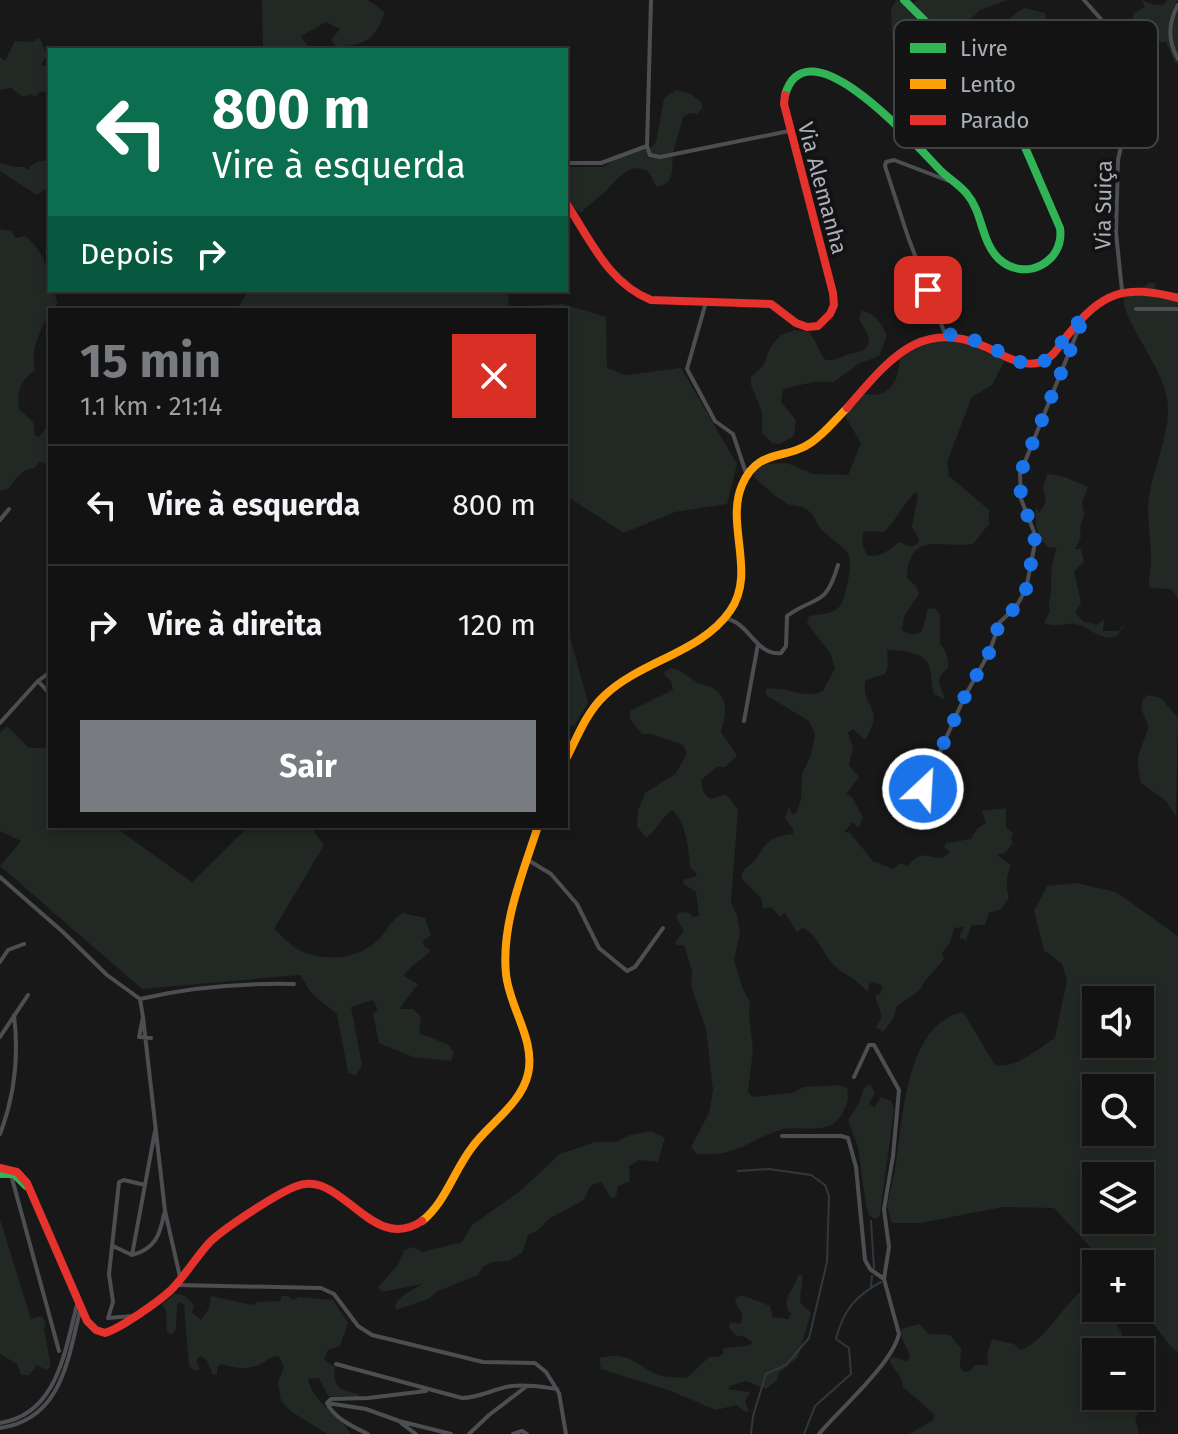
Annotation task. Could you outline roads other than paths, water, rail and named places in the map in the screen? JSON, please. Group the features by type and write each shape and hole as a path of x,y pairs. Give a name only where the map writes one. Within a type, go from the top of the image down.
{"main road":[{"name":"Via Alemanha","path":"904,0 924,20"},
{"name":"Via Alemanha","path":"568,206 615,278 637,297 771,304 796,323 807,327 818,326 830,314 834,305 833,293 789,131 784,104 788,86 803,74 826,76 876,105 894,123"},
{"name":"Via Alemanha","path":"918,148 967,193 1001,262 1031,272 1042,266 1056,251 1062,234 1026,148"},
{"path":"568,755 604,697 725,618 737,600 741,584 735,519 747,476 761,460 813,442 884,365 925,339 945,334 975,340 1019,362 1038,364 1052,354 1085,314 1103,298 1122,290 1151,290 1178,298"},
{"path":"5,1171 21,1174 90,1326 105,1333 134,1316 179,1282 211,1241 298,1185 318,1184 387,1229 411,1229 435,1208 471,1148 517,1097 528,1074 528,1052 505,968 512,912 537,828"}],"street":[{"path":"651,0 647,146 650,155 660,157 789,131"},
{"name":"Via Suiça","path":"1084,0 1102,20"},
{"path":"1178,5 1169,31 1178,59"},
{"path":"568,163 601,163 647,146"},
{"name":"Via Suiça","path":"1121,148 1116,233 1122,290"},
{"path":"945,334 885,166 894,160 952,182"},
{"path":"706,302 687,369 715,421 733,434 747,476"},
{"path":"1136,309 1178,309"},
{"path":"923,789 965,696 989,653 1000,622 1016,607 1026,589 1035,543 1021,499 1020,474 1085,314"},
{"path":"0,520 9,509"},
{"path":"725,618 740,623 758,644 774,654 783,650 786,646 787,616 824,596 838,565"},
{"path":"744,721 758,644"},
{"path":"0,723 48,674"},
{"path":"38,681 48,692"},
{"path":"528,859 551,874 577,904 588,921 593,938 607,957 629,971 663,928"},
{"path":"1,881 63,932 107,975 140,999 148,1038 146,1062 165,1211 179,1282 321,1288 334,1294 358,1326 372,1335 463,1359 535,1363 546,1372 557,1389 566,1434"},
{"path":"0,962 8,950 24,944"},
{"path":"140,999 210,986 294,984"},
{"path":"0,1037 28,995"},
{"path":"0,1134 15,1079 18,1048 14,1015"},
{"path":"143,1017 139,1037 148,1038"},
{"path":"819,1434 870,1378 897,1342 899,1334 884,1279 889,1247 884,1209 899,1090 874,1045 869,1045 854,1077"},
{"path":"132,1255 156,1126"},
{"path":"782,1136 848,1138 856,1167 865,1260 870,1269 884,1279"},
{"path":"5,1171 59,1351"},
{"path":"134,1316 108,1318 113,1302 109,1274 119,1182 124,1180 145,1185"},
{"path":"132,1255 153,1245 165,1211"},
{"path":"113,1246 132,1255"},
{"path":"42,1404 54,1386 79,1304"},
{"path":"0,1426 42,1404 60,1384 79,1304"},
{"path":"336,1364 430,1391 473,1398 510,1386 557,1389"},
{"path":"469,1434 529,1385"},
{"path":"327,1403 331,1399 430,1391"},
{"path":"327,1403 366,1409 451,1434"},
{"path":"327,1403 328,1408 342,1419 368,1434"},
{"path":"399,1421 416,1434"},
{"path":"513,1434 522,1431 527,1434"}],"waterway":[{"path":"738,1171 769,1169 811,1175 825,1185 829,1196 827,1262 809,1338 786,1365 766,1374 753,1416 751,1434"},
{"path":"871,1221 874,1268"},
{"path":"871,1287 872,1276"},
{"path":"804,1434 815,1406 851,1374 849,1348 836,1339 842,1320 857,1299 881,1282"}]}
